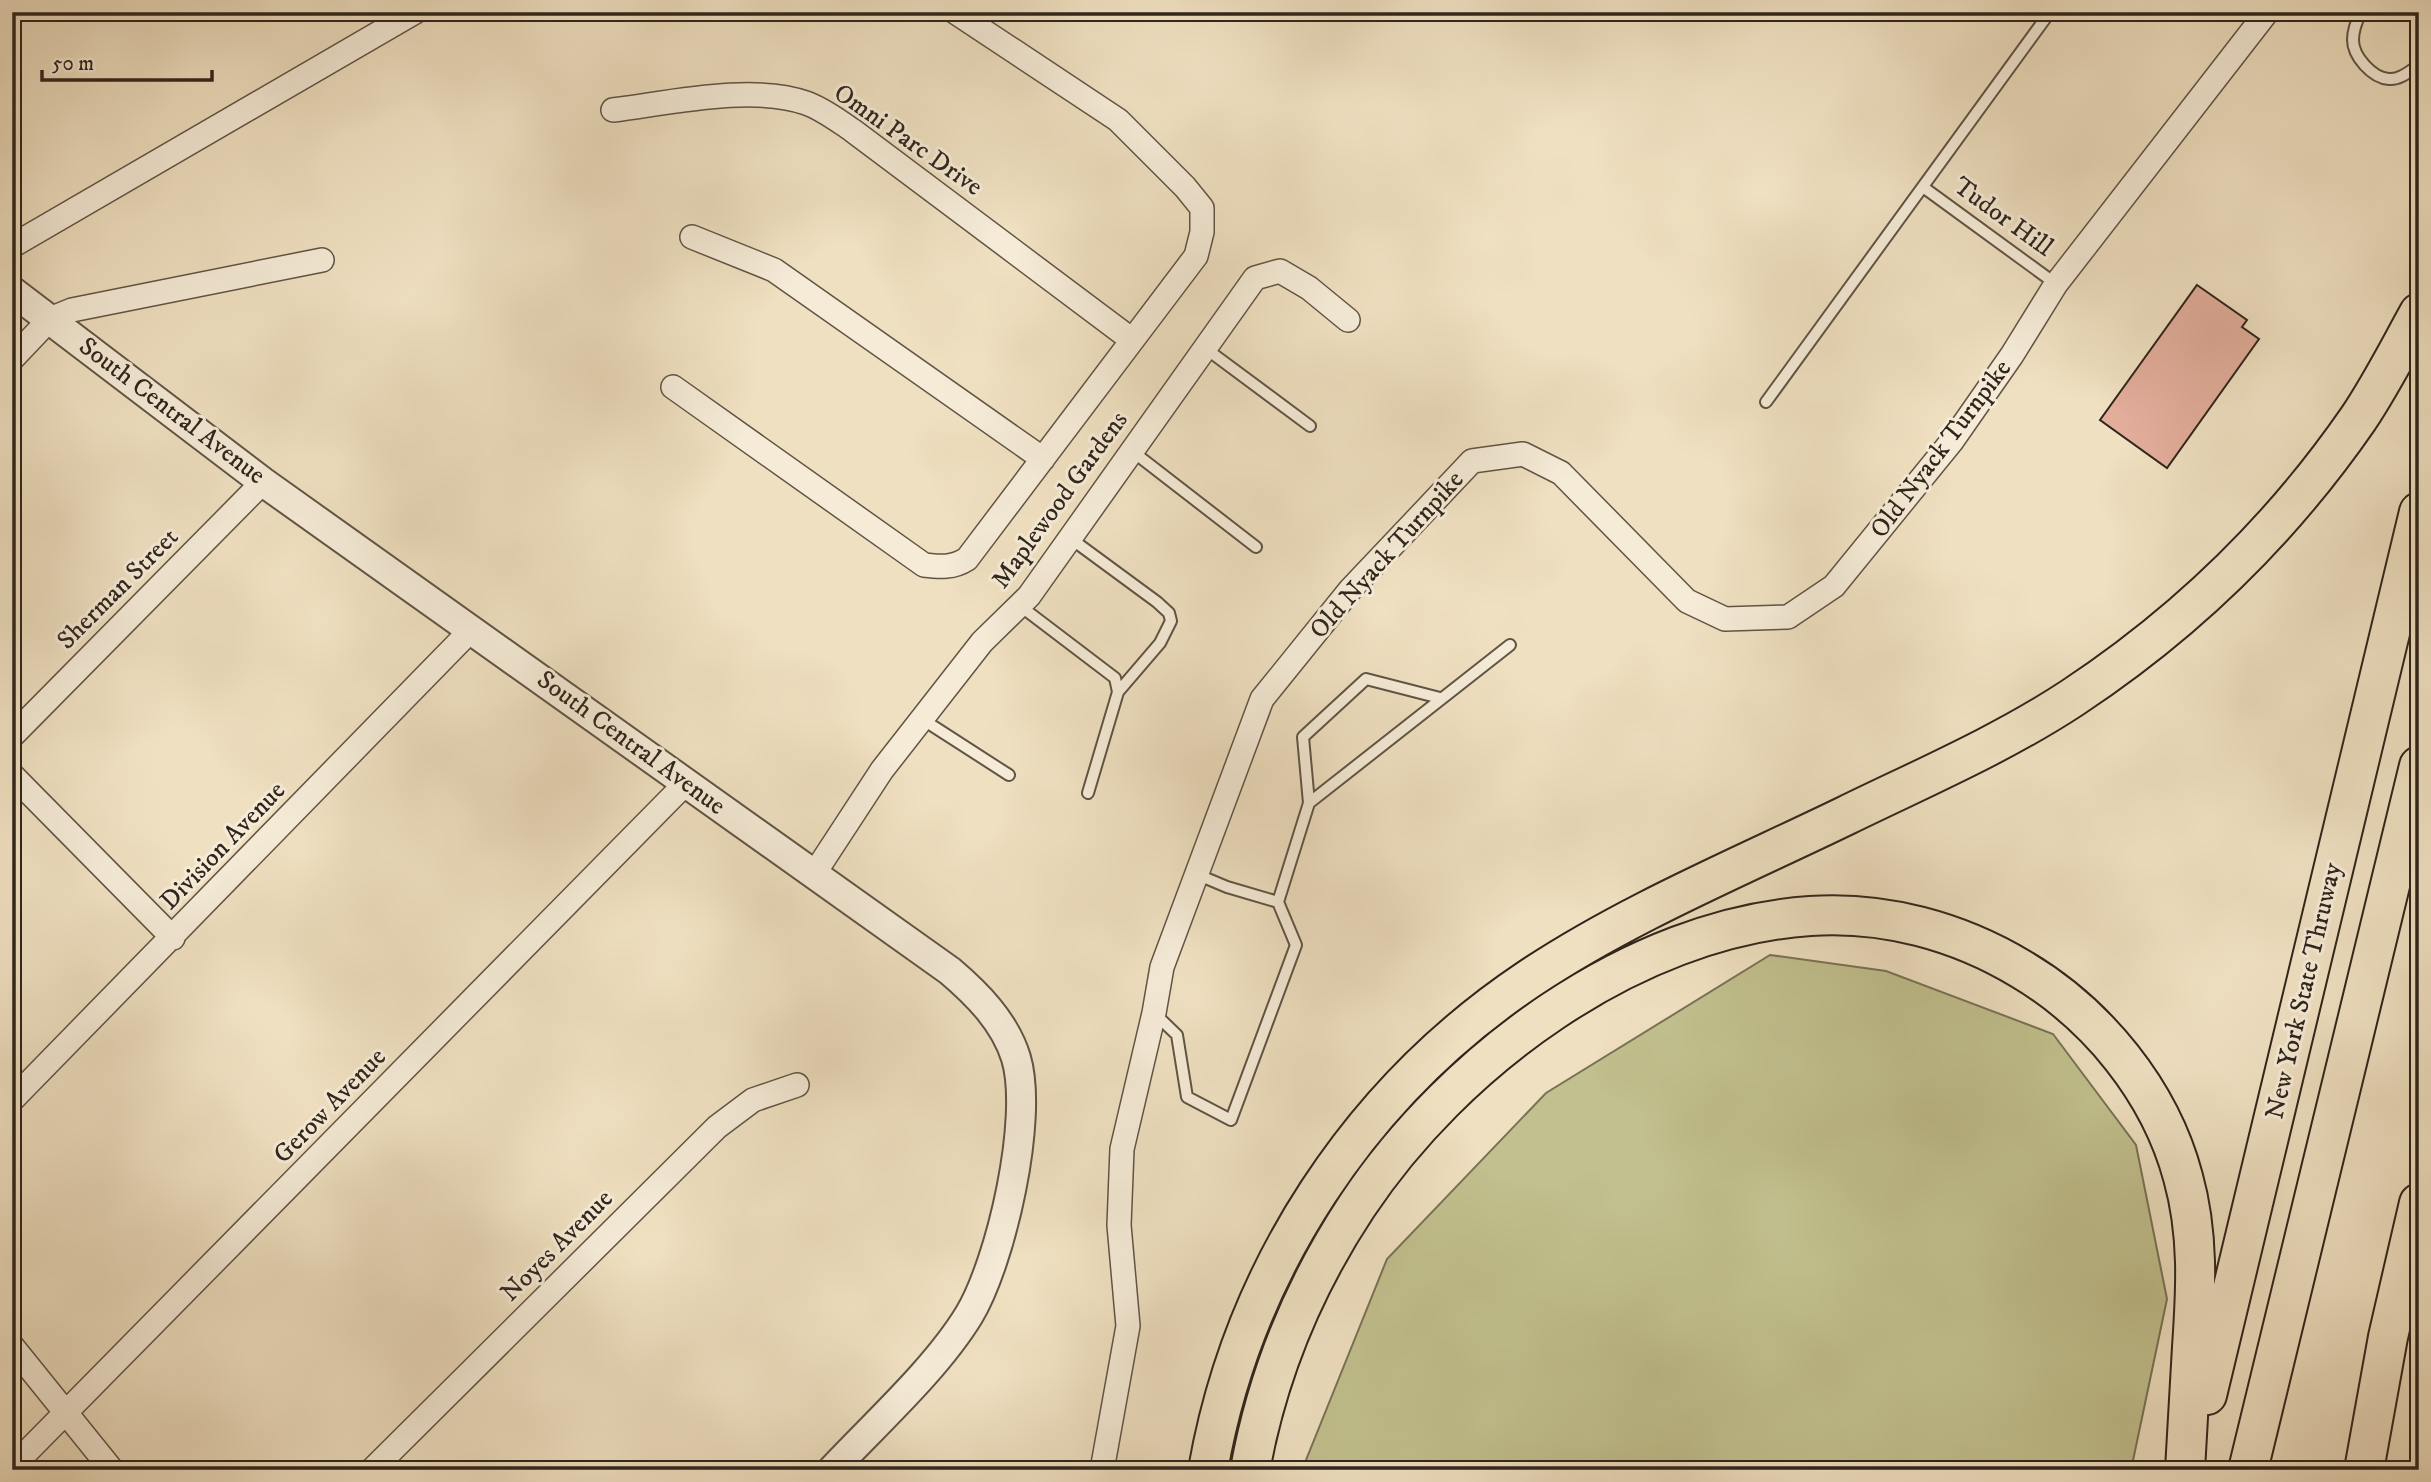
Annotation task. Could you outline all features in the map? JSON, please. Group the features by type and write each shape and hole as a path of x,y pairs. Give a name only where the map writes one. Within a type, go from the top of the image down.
{"highway":[{"path":"1208,1470 1234,1363 1264,1286 1282,1252 1309,1206 1350,1146 1404,1083 1433,1054 1497,1001 1592,941 1999,740 2069,700 2138,651 2230,570 2297,498 2359,417 2419,313"},
{"name":"New York State Thruway","path":"2187,1470 2419,512"},
{"path":"2248,1470 2419,765"},
{"path":"1250,1470 1273,1376 1291,1328 1318,1271 1382,1171 1462,1083 1556,1010 1644,961 1715,934 1781,919 1814,915 1880,918 1950,935 1982,947 2027,972 2061,996 2110,1043 2133,1074 2170,1140 2182,1171 2195,1240 2196,1275 2187,1470"},
{"path":"2364,1470 2385,1350 2419,1203"},
{"path":"2271,1470 2297,1269"}],"street":[{"path":"12,246 415,12"},
{"path":"673,387 924,565 957,566 967,559 1196,256 1202,232 1202,208 1185,187 1118,120 955,12"},
{"name":"Old Nyack Turnpike","path":"1102,1470 1128,1326 1119,1225 1122,1149 1162,967 1262,699 1350,590 1472,461 1523,454 1561,473 1687,601 1725,619 1788,617 1834,586 1952,440 2012,355 2056,284 2267,12"},
{"name":"Omni Parc Drive","path":"613,110 742,94 804,102 827,112 1132,340"},
{"path":"692,237 774,270 1043,459"},
{"path":"12,359 50,319 72,310 321,260"},
{"name":"Maplewood Gardens","path":"814,874 882,771 922,719 982,642 1029,596 1255,278 1280,271 1309,288 1348,320"},
{"name":"South Central Avenue","path":"12,291 263,482 950,971 976,993 998,1021 1016,1057 1023,1097 1018,1151 988,1275 969,1314 942,1353 832,1470"},
{"name":"Sherman Street","path":"12,736 263,482"},
{"name":"Division Avenue","path":"12,1100 472,629"},
{"path":"12,775 173,938"},
{"name":"Gerow Avenue","path":"12,1467 687,782"},
{"name":"Noyes Avenue","path":"372,1470 717,1127 752,1100 797,1085"},
{"path":"12,1346 112,1470"}],"lane":[{"path":"1766,402 2050,12"},
{"path":"2361,12 2353,41 2358,57 2374,74 2389,79 2405,75 2419,65"},
{"name":"Tudor Hill","path":"1923,187 2056,284"},
{"path":"1205,348 1310,426"},
{"path":"1132,451 1256,547"},
{"path":"1070,538 1157,602 1169,613 1171,621 1160,643 1118,692 1088,793"},
{"path":"1019,605 1115,678 1118,692"},
{"path":"1308,803 1510,645"},
{"path":"1154,1013 1177,1035 1187,1097 1231,1120 1296,945 1278,902 1308,803 1303,737 1366,679 1440,698"},
{"path":"922,719 1009,775"},
{"path":"1196,874 1227,887 1278,902"}],"shaded area":[{"path":"1770,955 1886,971 2053,1034 2136,1145 2167,1299 2131,1470 1302,1470 1387,1259 1546,1093"}],"building":[{"path":"2197,285 2247,320 2242,327 2259,339 2167,468 2100,420"}]}
